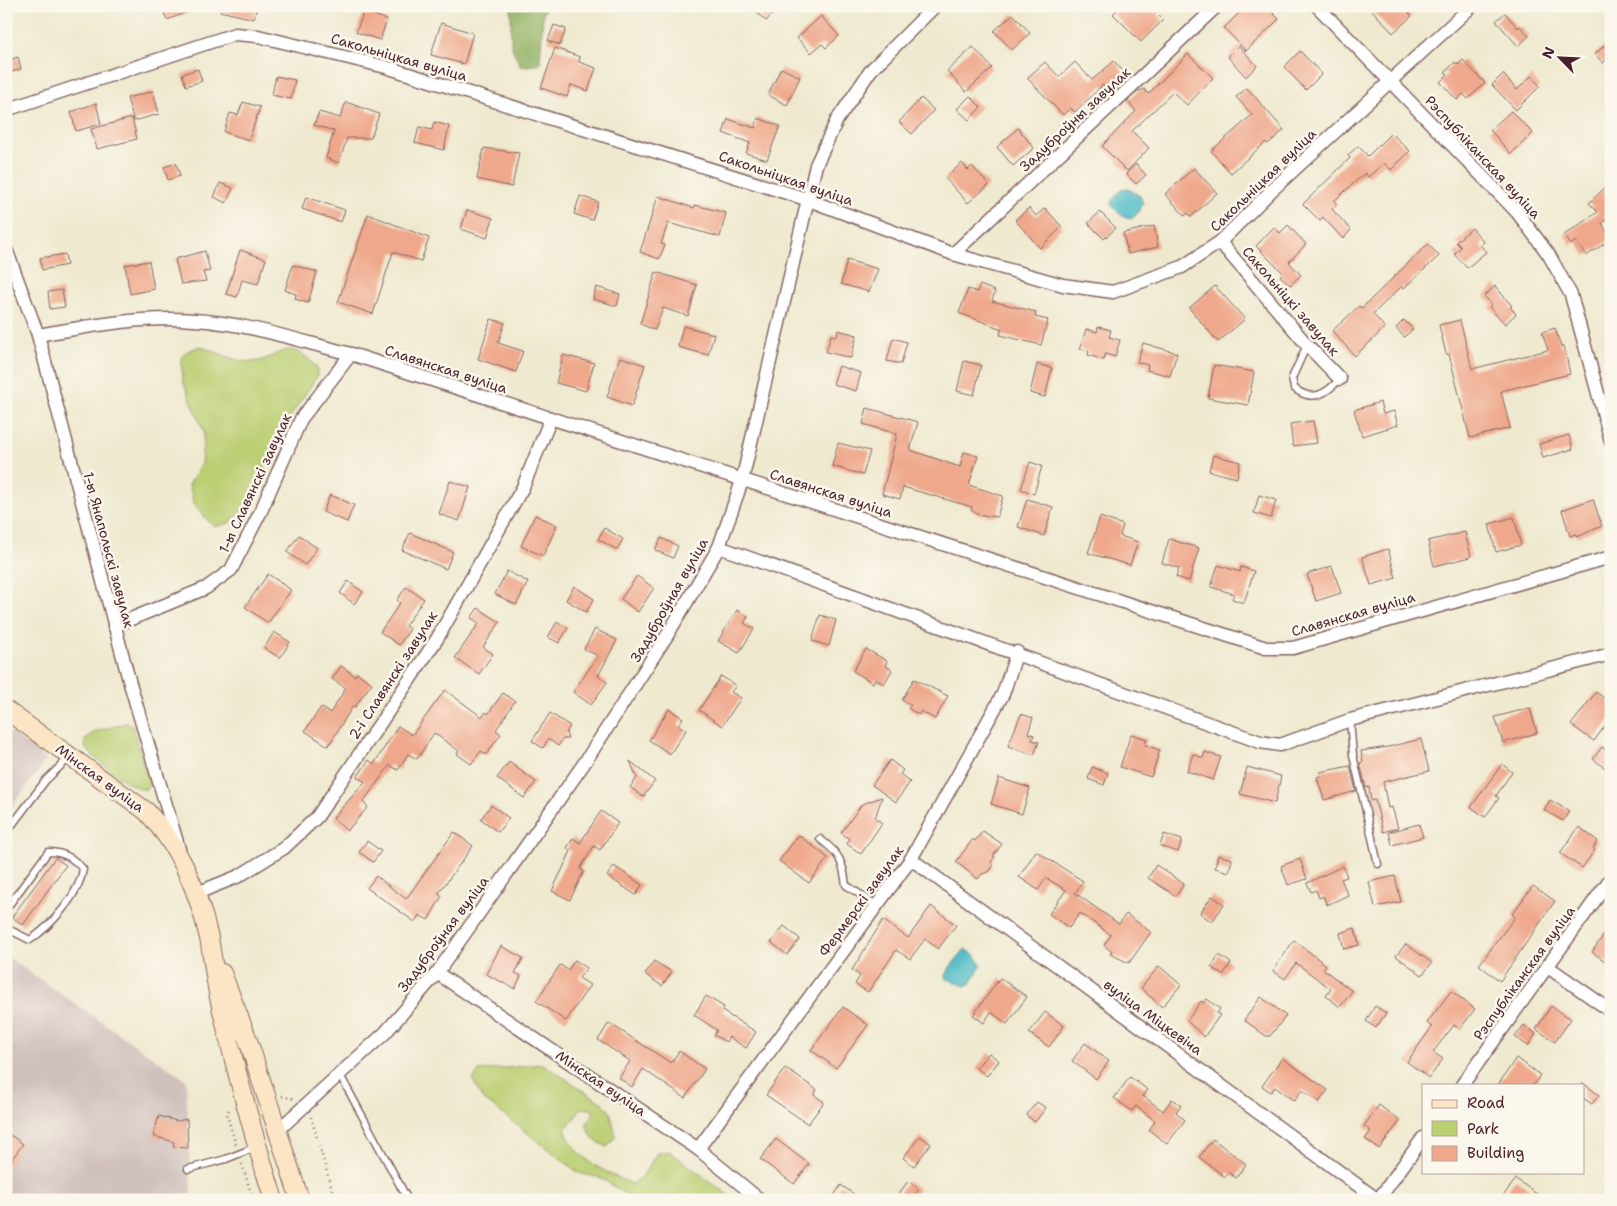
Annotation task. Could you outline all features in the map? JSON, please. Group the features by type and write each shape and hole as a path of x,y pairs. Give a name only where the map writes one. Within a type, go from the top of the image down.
{"main road":[{"name":"Мінская вуліца","path":"6,710 146,811 161,826 182,858 197,893 209,938"},
{"path":"209,938 248,1040 300,1200"},
{"path":"209,938 219,1000 257,1147 274,1200"},
{"path":"257,1147 277,1131"}],"street":[{"name":"Задуброўная вуліца","path":"277,1131 340,1076 385,1033 437,973 583,765 668,634 719,546 742,481 806,199 819,158 850,99 878,62 935,6"},
{"name":"Задуброўны завулак","path":"953,254 1217,6"},
{"name":"Рэспубліканская вуліца","path":"1317,6 1517,212 1549,255 1571,296 1586,341 1611,441"},
{"name":"Сакольніцкая вуліца","path":"6,110 235,34 258,36 386,66 806,199 953,254 1064,285 1113,292 1182,267 1220,242 1272,190 1472,6"},
{"name":"Сакольніцкі завулак","path":"1220,242 1307,345 1340,379"},
{"name":"1-ы Янапольскі завулак","path":"6,250 38,335 114,626 182,858"},
{"name":"Славянская вуліца","path":"38,335 120,321 193,320 239,325 351,354 1266,648 1293,648 1611,557"},
{"name":"1-ы Славянскі завулак","path":"114,626 206,588 231,570 261,511 301,419 351,354"},
{"name":"2-і Славянскі завулак","path":"197,893 239,876 284,848 317,816 437,639 524,487 551,418"},
{"path":"719,546 1016,652 1260,742 1280,745 1350,720 1611,654"},
{"name":"Фермерскі завулак","path":"698,1149 911,859 1003,694 1016,652"},
{"name":"вуліца Міцкевіча","path":"911,859 1378,1200"},
{"name":"Рэспубліканская вуліца","path":"1463,1084 1611,878"},
{"path":"1548,967 1611,1011"},
{"name":"Мінская вуліца","path":"437,973 698,1149 760,1200"},
{"path":"1378,1200 1422,1139"}],"lane":[{"path":"1307,345 1292,378 1294,388 1300,393 1315,397 1328,392 1340,379"},
{"path":"1350,720 1353,755 1378,864"},
{"path":"6,833 46,780 71,756"},
{"path":"820,839 836,851 841,860 846,885 876,905"},
{"path":"6,909 48,852 61,852 76,861 84,869 82,882 48,928 30,940 6,928"},
{"path":"340,1076 408,1200"},
{"path":"188,1169 226,1159 257,1147"}],"path":[{"path":"277,1094 299,1101 311,1118 335,1200"}],"shaded area":[{"path":"6,729 47,759 6,814"},
{"path":"6,956 186,1080 191,1193 186,1200 6,1200"}],"green space":[{"path":"511,6 546,6 543,13 540,64 521,67 511,46"},
{"path":"200,346 230,358 248,362 259,361 290,350 306,357 317,368 317,376 292,414 241,513 229,523 214,527 194,505 189,485 201,464 204,432 183,381 181,358 186,352"},
{"path":"126,723 132,726 150,784 146,789 123,780 85,747 85,740 94,732"},
{"path":"543,1064 604,1104 610,1112 616,1136 607,1147 594,1140 586,1125 594,1113 591,1109 580,1108 574,1120 565,1129 576,1149 593,1164 633,1184 644,1174 657,1153 669,1151 735,1200 634,1200 601,1178 579,1173 482,1098 473,1080 479,1071"}],"water":[{"path":"1127,188 1140,196 1143,203 1136,215 1129,219 1121,215 1111,205 1121,189"},
{"path":"965,949 975,955 982,965 970,984 965,986 945,978 950,967"}],"building":[{"path":"161,6 199,6 200,7 167,20"},
{"path":"220,6 257,6 254,19 220,11"},
{"path":"750,6 780,6 766,21"},
{"path":"1121,6 1149,6 1163,20 1141,42 1113,14"},
{"path":"1246,6 1266,6 1279,19 1246,51 1224,28"},
{"path":"1368,6 1402,6 1412,16 1393,33"},
{"path":"364,11 387,20 380,40 356,32"},
{"path":"1505,13 1518,28 1520,26 1529,36 1518,46 1496,21"},
{"path":"1013,14 1030,33 1012,50 994,31"},
{"path":"821,16 839,36 826,48 822,44 811,53 797,38"},
{"path":"441,23 473,33 464,64 431,55"},
{"path":"554,25 566,29 560,45 548,41"},
{"path":"1605,45 1611,52 1611,56 1603,63 1595,54"},
{"path":"1239,46 1257,66 1246,77 1228,57"},
{"path":"973,47 992,68 966,92 947,71"},
{"path":"555,48 580,57 579,62 596,68 588,91 571,85 567,97 541,88"},
{"path":"1300,51 1322,74 1306,90 1284,67"},
{"path":"1188,54 1213,78 1187,105 1173,92 1132,131 1149,148 1127,171 1102,146 1136,111 1127,101 1140,90 1144,89 1148,94"},
{"path":"18,57 21,69 6,74 6,61"},
{"path":"1463,60 1485,83 1468,99 1463,94 1457,100 1440,82 1448,74 1445,72 1455,62 1458,65"},
{"path":"1114,61 1129,78 1116,90 1114,87 1109,92 1103,85 1075,112 1070,108 1063,115 1027,78 1045,62 1059,77 1075,62 1092,80"},
{"path":"781,68 800,77 787,105 768,95"},
{"path":"198,69 202,81 186,86 182,74"},
{"path":"1503,74 1517,90 1531,76 1540,86 1516,110 1492,85"},
{"path":"276,76 295,80 291,99 272,95"},
{"path":"1247,88 1284,130 1268,144 1266,142 1231,173 1211,151 1252,115 1236,97"},
{"path":"153,91 159,114 134,121 127,98"},
{"path":"970,96 981,107 969,120 957,109"},
{"path":"921,98 934,110 912,134 899,122"},
{"path":"243,102 260,107 249,140 224,132 230,113 238,115"},
{"path":"346,102 379,114 371,138 347,138 339,163 326,158 334,131 314,125 319,112 340,118"},
{"path":"96,103 101,124 76,131 71,112"},
{"path":"1511,111 1533,133 1511,154 1490,130"},
{"path":"132,118 137,139 97,149 91,129"},
{"path":"758,118 780,126 767,160 746,153 750,143 723,133 728,119 755,128"},
{"path":"434,122 449,126 444,150 415,143 419,127 432,130"},
{"path":"1018,128 1034,148 1013,166 997,147"},
{"path":"1391,133 1410,151 1391,170 1384,163 1368,177 1365,173 1334,201 1337,204 1332,209 1351,230 1343,239 1323,217 1320,221 1303,204 1350,158 1348,155 1358,146 1368,156"},
{"path":"484,148 519,153 512,187 477,179"},
{"path":"176,163 180,176 168,180 164,167"},
{"path":"962,163 968,170 972,166 989,185 968,203 945,178"},
{"path":"1136,164 1146,175 1136,184 1126,174"},
{"path":"1194,168 1217,193 1191,217 1188,213 1185,216 1165,194"},
{"path":"1611,182 1611,226 1605,220 1602,223 1611,239 1586,256 1576,241 1571,245 1564,235 1598,212 1589,203"},
{"path":"220,183 233,188 226,203 214,197"},
{"path":"580,196 598,202 592,220 574,214"},
{"path":"658,196 694,208 695,205 726,213 720,237 668,223 661,244 665,245 659,259 640,252"},
{"path":"306,197 345,210 341,222 302,209"},
{"path":"1029,208 1036,216 1045,208 1062,227 1040,248 1015,220"},
{"path":"467,210 493,218 487,238 461,229"},
{"path":"1100,212 1116,228 1104,239 1088,223"},
{"path":"368,214 429,238 421,261 393,252 373,314 338,302"},
{"path":"1288,225 1306,244 1289,262 1301,275 1290,285 1280,276 1283,273 1256,246 1274,227 1280,233"},
{"path":"1154,226 1158,247 1128,254 1123,233"},
{"path":"1472,228 1484,242 1480,245 1486,252 1467,268 1454,254 1461,247 1456,242"},
{"path":"1428,244 1439,256 1404,288 1402,286 1373,314 1385,328 1355,356 1332,331 1359,306 1362,308"},
{"path":"240,250 266,259 258,284 242,280 237,297 226,294"},
{"path":"205,251 210,271 203,272 206,281 181,284 175,259"},
{"path":"65,254 67,265 42,270 40,258"},
{"path":"847,260 878,269 869,292 841,284"},
{"path":"149,261 154,289 130,294 125,265"},
{"path":"293,265 317,272 308,303 295,299 296,294 285,290"},
{"path":"656,272 697,285 688,316 663,308 655,330 640,324"},
{"path":"980,285 995,291 992,301 1036,312 1035,317 1048,320 1041,345 1000,335 1002,329 959,313 968,289 977,292"},
{"path":"1215,286 1245,319 1218,342 1189,308"},
{"path":"1495,286 1512,306 1510,307 1516,314 1505,324 1489,307 1492,305 1484,296"},
{"path":"596,287 620,294 617,306 593,299"},
{"path":"62,290 65,307 50,309 48,292"},
{"path":"491,319 505,323 498,343 523,351 516,372 478,359"},
{"path":"1404,320 1413,329 1404,337 1396,328"},
{"path":"1460,320 1472,369 1548,350 1542,332 1555,328 1561,347 1564,346 1570,374 1501,391 1510,428 1470,438 1449,354 1446,354 1439,325"},
{"path":"683,326 714,334 708,355 678,347"},
{"path":"1098,327 1111,330 1109,337 1120,340 1115,357 1105,354 1104,360 1088,355 1089,351 1080,349 1086,329 1097,332"},
{"path":"838,330 857,335 851,358 826,352 831,335 837,336"},
{"path":"893,338 907,342 901,364 887,361"},
{"path":"1143,343 1177,353 1170,376 1147,370 1148,365 1137,362"},
{"path":"563,355 594,363 586,391 556,383"},
{"path":"620,357 645,365 632,406 607,397"},
{"path":"964,361 981,365 974,395 957,391"},
{"path":"1037,364 1052,368 1045,397 1030,393"},
{"path":"1214,365 1254,372 1248,405 1208,398"},
{"path":"839,366 861,373 856,391 833,384"},
{"path":"1380,402 1383,414 1394,411 1398,425 1362,436 1354,410"},
{"path":"867,408 918,422 910,450 960,467 964,452 978,456 969,485 1003,496 997,517 977,514 971,510 972,507 903,487 900,499 882,494 897,434 863,424"},
{"path":"1313,421 1317,443 1293,446 1290,424"},
{"path":"1569,435 1573,449 1543,458 1539,444"},
{"path":"838,443 870,451 863,475 832,466"},
{"path":"1213,455 1240,462 1237,478 1209,471"},
{"path":"1030,462 1042,466 1034,494 1021,489"},
{"path":"450,481 470,487 459,521 439,514"},
{"path":"330,495 354,505 347,522 323,512"},
{"path":"1259,495 1276,500 1271,518 1254,513"},
{"path":"1027,499 1053,507 1044,536 1018,527"},
{"path":"1593,499 1602,526 1577,537 1576,534 1570,536 1562,510"},
{"path":"535,515 557,525 543,556 521,546"},
{"path":"1100,517 1123,525 1120,536 1138,542 1130,565 1088,553"},
{"path":"1514,517 1521,545 1496,552 1489,524"},
{"path":"604,528 623,539 617,550 598,539"},
{"path":"1465,532 1471,557 1434,566 1428,541"},
{"path":"410,533 453,552 446,569 402,550"},
{"path":"299,535 317,548 305,565 287,552"},
{"path":"661,538 678,546 673,558 655,550"},
{"path":"1169,539 1199,548 1189,581 1176,577 1179,568 1162,563"},
{"path":"1388,549 1396,578 1371,585 1362,557"},
{"path":"1218,565 1240,572 1241,567 1254,571 1244,603 1232,599 1234,594 1211,587"},
{"path":"1332,566 1341,593 1316,601 1307,574"},
{"path":"507,571 528,582 516,605 495,594"},
{"path":"268,574 291,590 268,623 245,607"},
{"path":"637,576 654,588 638,612 621,599"},
{"path":"348,581 363,592 354,604 340,593"},
{"path":"574,586 594,599 586,612 566,600"},
{"path":"406,587 424,599 405,626 410,629 399,645 380,632 400,603 397,600"},
{"path":"478,608 500,622 483,647 493,654 479,674 455,658 479,623 471,618"},
{"path":"737,610 748,617 744,623 754,629 739,653 718,641"},
{"path":"820,615 836,620 829,646 812,641"},
{"path":"557,622 568,628 559,643 548,637"},
{"path":"595,629 617,640 598,676 607,682 591,705 573,692 598,656 584,649"},
{"path":"274,632 290,642 280,658 264,648"},
{"path":"866,649 887,661 885,665 892,670 884,684 875,679 873,683 853,671"},
{"path":"341,666 355,676 357,673 372,683 355,707 353,706 328,746 305,731 321,707 330,713 346,688 332,679"},
{"path":"721,676 736,686 731,692 741,698 722,726 699,710"},
{"path":"914,679 948,696 935,719 921,711 919,715 908,708 911,705 902,700"},
{"path":"445,690 482,717 486,712 488,714 503,693 515,701 496,730 501,734 486,755 481,751 471,764 457,754 459,751 434,733 417,759 408,754 398,770 390,765 363,802 368,807 347,831 333,818 365,782 357,777 369,760 374,764 398,726 412,735"},
{"path":"1596,692 1611,703 1611,718 1594,741 1571,725"},
{"path":"1530,708 1537,733 1503,743 1495,717"},
{"path":"669,709 683,718 678,725 686,730 670,754 649,740"},
{"path":"550,713 570,726 566,733 568,739 563,739 558,746 548,739 543,748 532,741"},
{"path":"1021,714 1033,718 1028,733 1034,735 1032,740 1039,742 1034,755 1008,746"},
{"path":"1131,734 1147,739 1145,745 1160,750 1151,777 1120,767"},
{"path":"1421,739 1429,771 1383,782 1388,808 1392,807 1398,828 1383,832 1375,800 1371,801 1369,787 1366,788 1360,763 1363,762 1361,751"},
{"path":"1602,747 1611,754 1611,772 1593,759"},
{"path":"1205,752 1221,757 1213,780 1187,771 1193,754 1203,758"},
{"path":"890,760 903,770 900,774 910,782 896,802 872,785"},
{"path":"630,761 655,781 643,797 630,787 637,778"},
{"path":"509,762 536,782 524,798 497,778"},
{"path":"1502,764 1512,772 1496,796 1499,798 1485,817 1471,807"},
{"path":"1350,766 1356,791 1324,800 1317,777 1321,776 1320,772"},
{"path":"1092,767 1108,773 1104,785 1088,779"},
{"path":"1247,767 1281,776 1275,803 1240,794"},
{"path":"999,778 1030,788 1022,814 991,804"},
{"path":"882,797 875,818 882,823 861,854 847,844 850,839 841,833 862,804"},
{"path":"1550,800 1569,811 1563,821 1544,810"},
{"path":"491,805 509,818 498,832 481,819"},
{"path":"601,811 618,823 600,850 594,846 580,869 584,871 570,900 552,891 571,851 567,848 573,838 580,843"},
{"path":"1419,824 1423,837 1392,845 1389,832"},
{"path":"1579,827 1598,841 1593,848 1595,850 1582,868 1560,853"},
{"path":"983,831 1002,844 993,856 995,857 991,862 993,866 990,871 982,874 978,879 956,862 973,839 975,841"},
{"path":"454,832 473,846 438,894 442,896 428,920 419,915 415,922 367,888 376,876 406,899"},
{"path":"1164,834 1182,840 1178,852 1160,846"},
{"path":"799,835 828,858 809,883 779,861"},
{"path":"367,841 381,851 373,862 359,852"},
{"path":"1036,851 1083,881 1075,893 1119,924 1126,914 1151,932 1129,963 1110,954 1112,952 1104,945 1111,935 1080,913 1069,928 1049,914 1066,890 1046,878 1038,890 1019,877"},
{"path":"1218,855 1232,859 1229,872 1215,868"},
{"path":"55,858 66,865 23,925 12,917"},
{"path":"1300,859 1307,879 1288,885 1281,866"},
{"path":"1156,865 1184,884 1176,896 1148,878"},
{"path":"614,866 642,885 636,895 607,876"},
{"path":"1343,866 1347,877 1341,879 1348,895 1327,905 1323,896 1319,898 1316,890 1311,892 1307,883"},
{"path":"1395,876 1401,902 1375,907 1369,882"},
{"path":"1533,886 1555,901 1500,981 1479,965 1515,917 1512,914"},
{"path":"1212,896 1224,904 1212,922 1200,913"},
{"path":"931,906 956,925 938,949 925,939 910,959 896,950 868,992 855,984 860,976 852,970 883,920 908,938"},
{"path":"1611,924 1611,965 1592,952"},
{"path":"784,926 800,939 787,955 771,942"},
{"path":"1355,928 1359,945 1344,949 1340,933"},
{"path":"1294,940 1326,965 1323,969 1352,991 1340,1007 1326,996 1331,989 1296,963 1285,979 1273,971"},
{"path":"1406,944 1432,963 1422,975 1396,956"},
{"path":"501,946 523,958 515,973 521,976 515,989 486,974"},
{"path":"1219,955 1231,963 1223,975 1211,967"},
{"path":"575,960 587,968 579,978 590,985 566,1021 536,1001 560,965 568,970"},
{"path":"654,961 672,972 662,986 645,974"},
{"path":"1159,966 1181,985 1162,1007 1141,988"},
{"path":"1000,978 1027,997 1007,1024 991,1012 984,1023 973,1015"},
{"path":"1451,991 1475,1009 1460,1029 1454,1025 1433,1052 1443,1059 1429,1078 1407,1062 1432,1027 1427,1023"},
{"path":"706,996 724,1007 722,1011 756,1032 746,1048 729,1037 726,1042 714,1035 717,1030 694,1015"},
{"path":"1261,997 1286,1016 1270,1036 1266,1036 1244,1020"},
{"path":"1207,999 1220,1009 1217,1013 1220,1015 1204,1037 1187,1021 1201,1001 1203,1003"},
{"path":"1375,1006 1386,1013 1376,1028 1366,1021"},
{"path":"1551,1006 1571,1019 1555,1042 1536,1029"},
{"path":"843,1007 868,1025 836,1068 811,1050"},
{"path":"1045,1012 1064,1026 1049,1047 1029,1033"},
{"path":"609,1023 671,1063 679,1051 705,1069 685,1098 643,1069 632,1087 619,1078 630,1061 598,1040"},
{"path":"1524,1025 1536,1034 1528,1046 1515,1037"},
{"path":"1085,1043 1109,1061 1096,1079 1072,1061"},
{"path":"989,1053 999,1061 987,1076 976,1068"},
{"path":"1282,1058 1328,1090 1319,1102 1302,1090 1294,1101 1275,1087 1271,1092 1262,1086"},
{"path":"1516,1058 1540,1075 1535,1084 1499,1084"},
{"path":"785,1068 817,1090 814,1095 824,1102 808,1124 766,1095"},
{"path":"1130,1077 1148,1090 1143,1096 1163,1111 1172,1099 1181,1105 1176,1112 1185,1120 1167,1144 1149,1130 1155,1121 1136,1106 1132,1111 1114,1098"},
{"path":"1583,1084 1599,1095 1592,1104 1584,1099"},
{"path":"1037,1102 1046,1108 1035,1122 1026,1115"},
{"path":"1379,1105 1400,1121 1379,1149 1365,1139 1371,1131 1364,1126"},
{"path":"159,1116 177,1121 187,1119 188,1148 173,1147 174,1142 153,1136"},
{"path":"6,1132 23,1144 6,1167"},
{"path":"920,1136 931,1144 914,1166 903,1158"},
{"path":"776,1139 809,1164 794,1184 760,1159"},
{"path":"1213,1139 1246,1164 1236,1178 1228,1172 1225,1177 1199,1157"},
{"path":"1516,1179 1545,1200 1500,1200"},
{"path":"908,1181 919,1189 911,1200 895,1200"},
{"path":"841,1185 862,1200 831,1200"}]}
